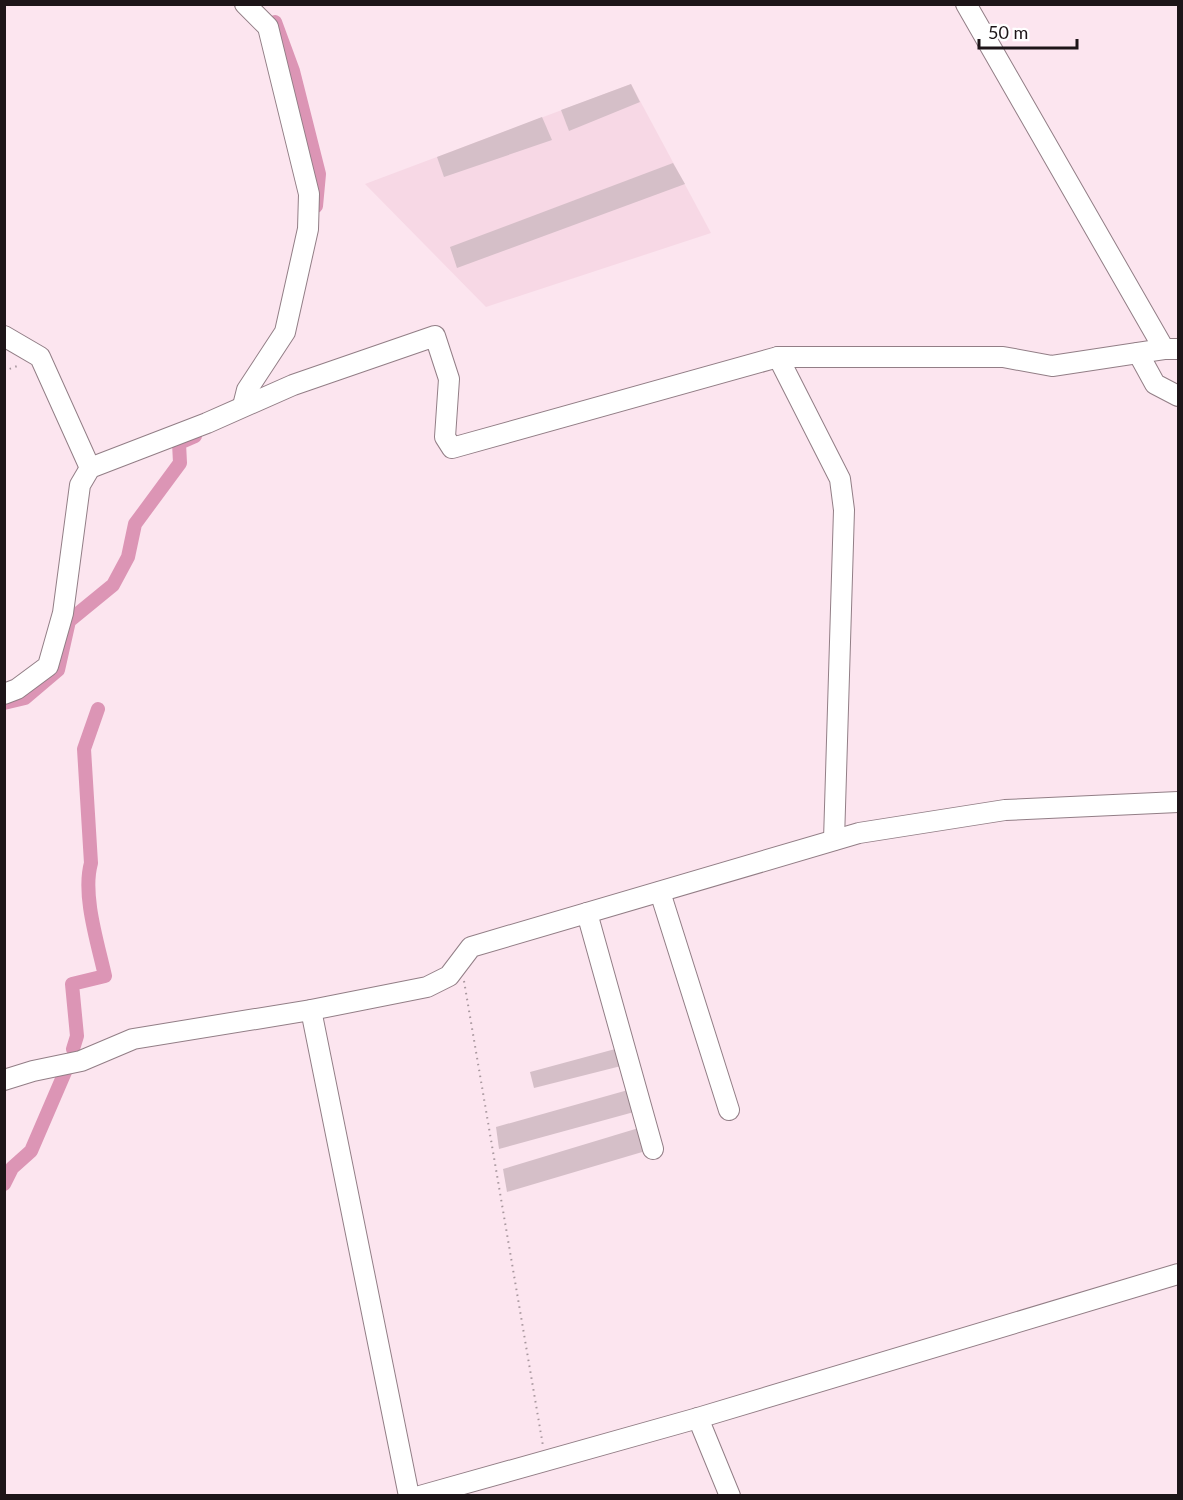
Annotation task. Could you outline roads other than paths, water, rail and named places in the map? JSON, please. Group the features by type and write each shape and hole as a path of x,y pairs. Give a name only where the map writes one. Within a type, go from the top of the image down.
{"street":[{"path":"243,406 247,390 285,332 308,229 309,194 268,27 245,4"},
{"path":"4,694 17,688 48,666 63,613 80,485 90,468 207,423 292,385 435,336 449,379 445,437 452,448 778,357 1003,357 1052,366 1171,349 966,4"},
{"path":"4,336 40,357 90,468"},
{"path":"1138,353 1155,384 1179,396"},
{"path":"778,357 840,479 844,510 834,840"},
{"path":"4,1080 81,1061 134,1039 311,1010 427,987 449,976 471,947 859,833 1005,810 1179,802"},
{"path":"660,892 729,1110"},
{"path":"587,913 653,1149"},
{"path":"311,1010 409,1496"},
{"path":"420,1496 698,1418 1179,1274"},
{"path":"698,1418 730,1496"}],"waterway":[{"path":"275,22 293,71 319,174 316,206"},
{"path":"4,703 25,698 58,670 69,621 113,585 128,557 135,524 180,463 179,443 195,436"},
{"path":"73,1049 77,1036 72,984 105,976 95,935 88,890 91,863 84,749 98,709"},
{"path":"4,1184 12,1168 31,1151 65,1072"}]}
